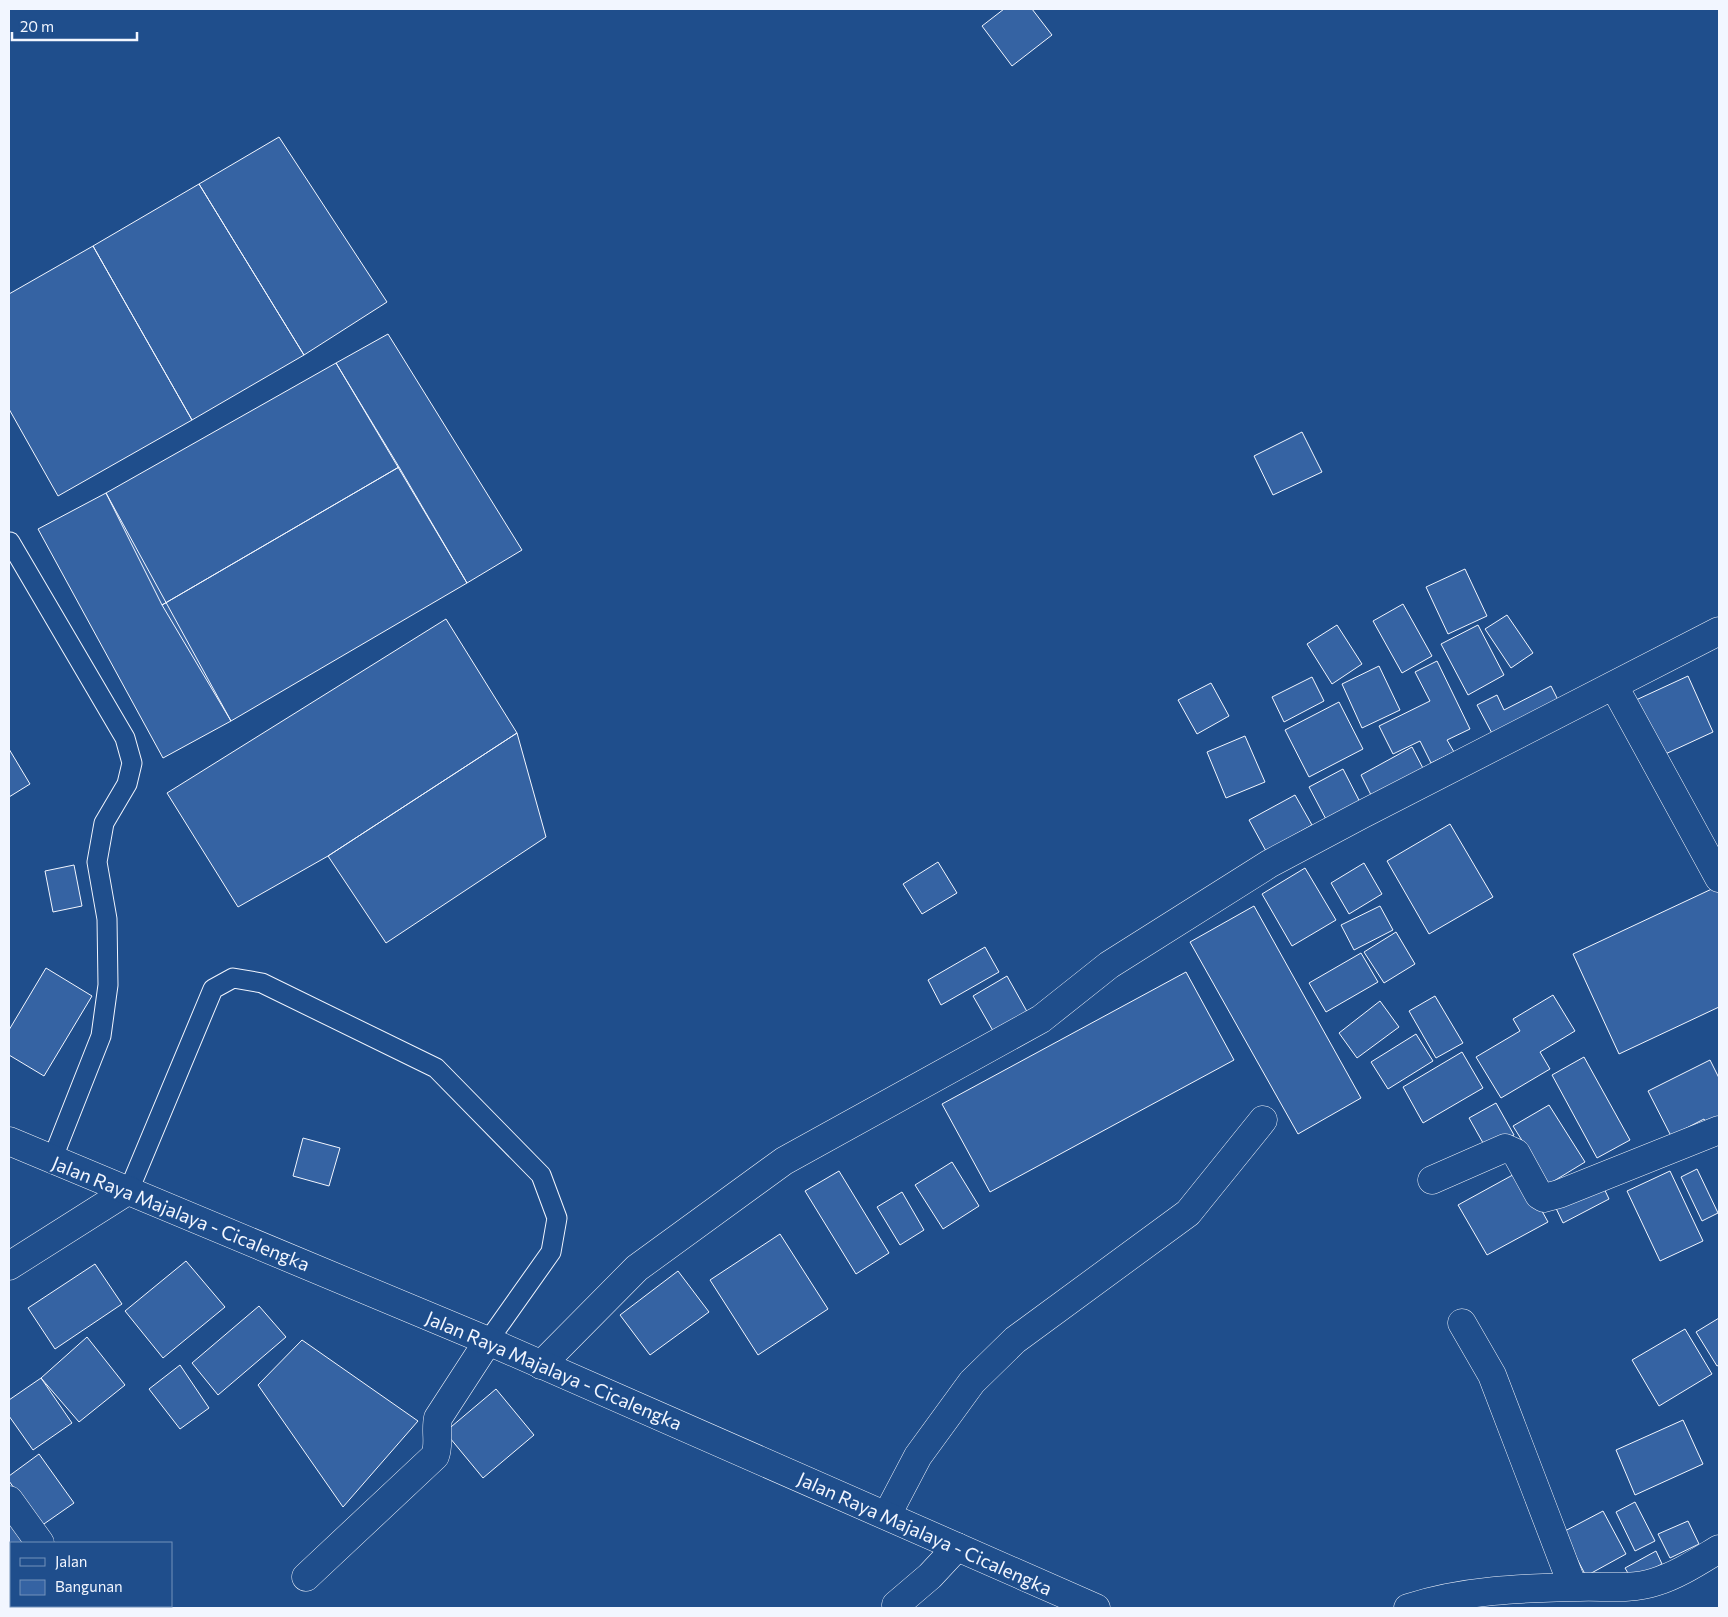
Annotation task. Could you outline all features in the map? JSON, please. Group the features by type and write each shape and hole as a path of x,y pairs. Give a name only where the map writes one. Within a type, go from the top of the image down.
{"street":[{"path":"541,1365 637,1268 784,1161 1041,1019 1110,965 1270,864 1361,815 1719,632"},
{"path":"1614,686 1719,878"},
{"path":"888,1515 918,1456 972,1382 1015,1340 1188,1213 1263,1120"},
{"path":"1432,1180 1505,1148 1516,1153 1539,1195 1544,1198 1719,1130"},
{"name":"Jalan Raya Majalaya - Cicalengka","path":"9,1141 488,1340 1096,1608"},
{"path":"9,1266 129,1190"},
{"path":"1462,1323 1492,1374 1573,1587"},
{"path":"306,1577 435,1456 438,1449 436,1427 438,1418 488,1340"},
{"path":"9,1500 39,1542"},
{"path":"894,1606 930,1576 957,1547"},
{"path":"1408,1608 1431,1600 1520,1588 1625,1588 1654,1582 1686,1569 1719,1549"}],"lane":[{"path":"10,542 125,738 132,763 127,784 104,823 96,862 107,919 108,985 101,1036 52,1160"},
{"path":"129,1190 213,989 233,978 262,984 436,1068 541,1175 557,1218 551,1252 488,1340"}],"building":[{"path":"1004,9 1032,9 1052,35 1012,66 982,26"},
{"path":"279,137 387,302 304,355 199,184"},
{"path":"199,184 304,355 192,420 93,246"},
{"path":"93,246 192,420 58,496 9,409 9,294"},
{"path":"388,334 522,550 467,583 336,363"},
{"path":"336,363 399,467 162,605 106,493"},
{"path":"1302,432 1322,472 1273,495 1254,456"},
{"path":"399,467 467,583 231,721 162,605"},
{"path":"106,493 231,721 163,758 38,529"},
{"path":"1465,569 1487,616 1448,634 1426,587"},
{"path":"1403,604 1432,656 1402,673 1373,621"},
{"path":"1507,615 1533,653 1511,668 1485,629"},
{"path":"446,619 517,733 328,856 238,907 167,793"},
{"path":"1337,625 1362,664 1332,684 1307,644"},
{"path":"1478,625 1504,675 1468,695 1441,644"},
{"path":"1437,661 1470,729 1447,740 1454,752 1431,763 1420,741 1393,754 1379,726 1430,701 1415,672"},
{"path":"1379,666 1400,710 1362,728 1342,684"},
{"path":"1688,676 1713,732 1661,756 1636,700"},
{"path":"1312,677 1324,701 1284,722 1272,697"},
{"path":"1211,683 1229,716 1197,734 1178,700"},
{"path":"1551,686 1561,706 1495,739 1477,705 1497,695 1504,710"},
{"path":"1339,702 1363,749 1309,777 1285,730"},
{"path":"517,733 546,837 386,943 328,856"},
{"path":"1245,736 1265,782 1226,798 1207,752"},
{"path":"1412,747 1426,774 1374,801 1361,775"},
{"path":"9,749 30,784 9,797"},
{"path":"1343,769 1363,808 1329,825 1309,787"},
{"path":"1295,795 1312,825 1266,851 1249,820"},
{"path":"1450,824 1493,897 1429,934 1387,861"},
{"path":"938,862 957,893 922,914 903,884"},
{"path":"1364,863 1382,894 1349,914 1331,883"},
{"path":"74,865 82,906 53,912 45,871"},
{"path":"1305,868 1336,920 1292,946 1262,894"},
{"path":"1716,887 1719,894 1719,1007 1619,1054 1573,954"},
{"path":"1254,906 1361,1098 1298,1134 1190,942"},
{"path":"1380,906 1393,930 1354,950 1341,925"},
{"path":"1396,932 1415,964 1384,983 1364,952"},
{"path":"985,947 999,972 941,1005 928,980"},
{"path":"1361,953 1378,982 1326,1012 1309,983"},
{"path":"46,968 92,996 44,1076 9,1055 9,1030"},
{"path":"1186,972 1234,1060 990,1192 942,1104"},
{"path":"1007,976 1030,1017 996,1036 973,996"},
{"path":"1553,995 1575,1031 1540,1052 1550,1069 1501,1098 1476,1057 1520,1031 1513,1019"},
{"path":"1435,996 1463,1043 1436,1058 1409,1011"},
{"path":"1380,1001 1399,1027 1357,1058 1339,1033"},
{"path":"1416,1034 1433,1061 1388,1089 1371,1062"},
{"path":"1462,1052 1483,1088 1423,1123 1403,1087"},
{"path":"1584,1057 1630,1140 1597,1158 1552,1075"},
{"path":"1710,1060 1719,1078 1719,1123 1709,1128 1704,1119 1671,1136 1648,1091"},
{"path":"1496,1103 1514,1135 1487,1150 1469,1118"},
{"path":"1549,1105 1585,1162 1549,1184 1513,1126"},
{"path":"303,1138 340,1148 329,1186 293,1176"},
{"path":"952,1162 979,1206 943,1229 915,1185"},
{"path":"1697,1169 1718,1213 1702,1221 1681,1177"},
{"path":"839,1171 889,1253 856,1274 805,1191"},
{"path":"1520,1171 1548,1222 1487,1255 1458,1205"},
{"path":"1670,1171 1703,1241 1660,1261 1627,1191"},
{"path":"1600,1180 1609,1199 1563,1223 1554,1204"},
{"path":"902,1192 924,1230 900,1245 877,1207"},
{"path":"780,1234 828,1309 758,1355 710,1280"},
{"path":"186,1261 225,1307 163,1358 125,1311"},
{"path":"95,1264 122,1304 55,1349 28,1308"},
{"path":"678,1271 709,1312 650,1355 620,1315"},
{"path":"259,1306 286,1337 218,1395 192,1363"},
{"path":"1719,1318 1719,1365 1717,1366 1696,1332"},
{"path":"1685,1329 1712,1374 1659,1406 1632,1360"},
{"path":"87,1337 125,1385 79,1422 41,1378"},
{"path":"302,1340 418,1421 343,1507 258,1385"},
{"path":"180,1365 209,1408 180,1429 149,1389"},
{"path":"41,1378 72,1423 33,1450 9,1416 9,1400"},
{"path":"496,1389 534,1435 483,1478 445,1432"},
{"path":"1683,1420 1703,1464 1635,1495 1616,1450"},
{"path":"39,1454 74,1503 41,1526 9,1481 9,1476"},
{"path":"1635,1502 1655,1541 1635,1551 1616,1512"},
{"path":"1603,1511 1626,1554 1586,1576 1563,1532"},
{"path":"9,1518 24,1542 10,1542 9,1561"},
{"path":"1688,1521 1699,1544 1670,1558 1658,1534"},
{"path":"1656,1551 1662,1564 1632,1580 1625,1568"}]}
